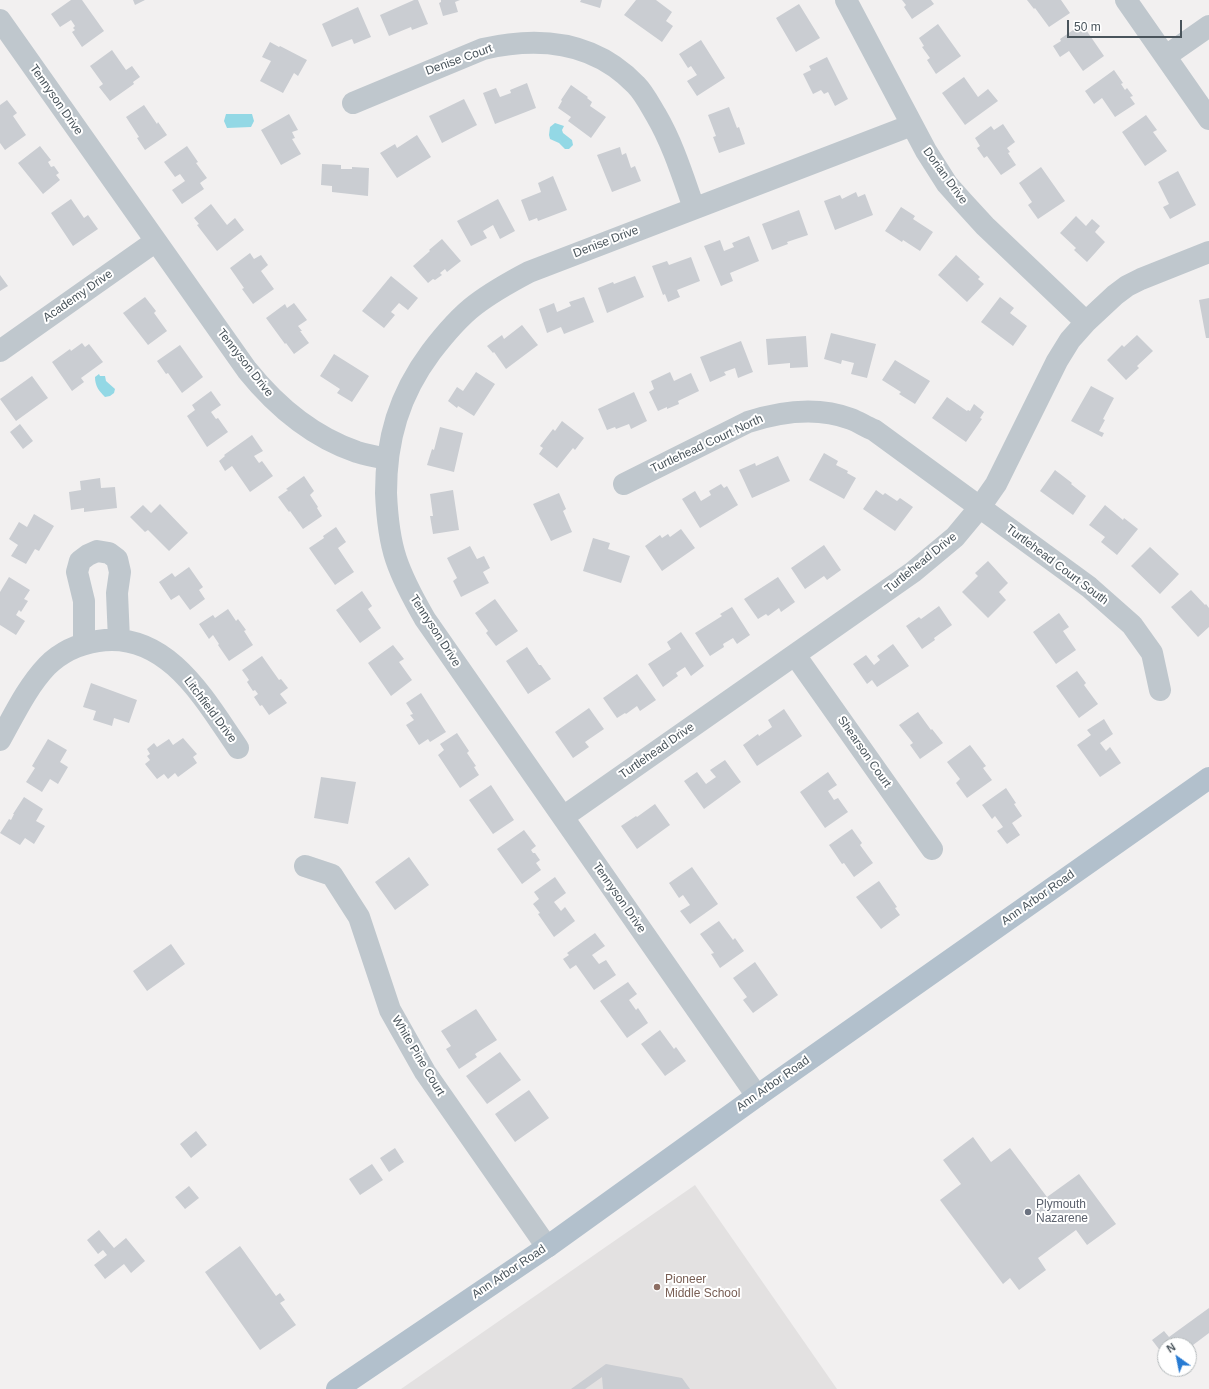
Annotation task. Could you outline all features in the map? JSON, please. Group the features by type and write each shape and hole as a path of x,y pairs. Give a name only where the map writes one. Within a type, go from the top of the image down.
{"main road":[{"name":"Ann Arbor Road","path":"337,1389 547,1247 757,1096 1209,778"}],"street":[{"name":"Dorian Drive","path":"846,0 933,164 963,202 985,226 1086,322"},
{"path":"1126,0 1209,119"},
{"name":"Tennyson Drive","path":"0,20 247,370 274,401 299,421 327,438 356,451 387,460 387,507 389,531 396,559 409,592 425,619 757,1096"},
{"path":"1166,56 1209,26"},
{"name":"Denise Court","path":"353,103 483,49 524,42 547,42 568,45 605,60 637,85 647,99 666,134 694,208"},
{"name":"Denise Drive","path":"387,460 390,438 395,420 404,397 421,365 459,318 474,305 500,287 529,272 912,125"},
{"name":"Academy Drive","path":"0,351 156,241"},
{"name":"Turtlehead Drive","path":"563,817 913,572 955,537 980,507 999,478 1057,361 1070,340 1086,322 1127,286 1209,252"},
{"name":"Turtlehead Court North","path":"624,484 748,422 782,412 812,411 851,419 874,430 980,507"},
{"name":"Turtlehead Court South","path":"980,507 1089,587 1132,625 1152,653 1160,690"},
{"path":"84,643 84,601 78,572 80,561 97,551 109,553 117,560 119,566 120,572 117,593 119,640"},
{"name":"Litchfield Drive","path":"0,740 40,674 58,656 84,643 103,640 119,640 136,644 153,651 180,670 196,688 238,748"},
{"name":"Shearson Court","path":"795,655 932,849"},
{"name":"White Pine Court","path":"305,866 332,875 360,917 390,1010 425,1072 547,1247"}],"shaded area":[{"name":"Pioneer Middle School","path":"695,1185 837,1389 401,1389"}],"water":[{"path":"226,114 252,114 254,121 251,127 227,128 224,121"},
{"path":"555,123 564,126 562,130 563,133 572,140 573,145 569,149 565,149 559,143 550,139 550,127"},
{"path":"99,374 100,376 105,376 106,381 115,389 114,393 110,396 105,397 98,388 95,377"}],"building":[{"path":"71,0 82,0 104,31 82,47 72,32 75,30 73,28 75,26 71,20 60,27 51,14"},
{"path":"133,0 145,0 135,5"},
{"path":"414,0 418,0 428,24 412,30 411,27 389,36 380,15"},
{"path":"441,0 460,0 455,2 458,12 443,16 439,3"},
{"path":"581,0 602,0 600,8 580,2"},
{"path":"636,0 656,0 672,12 666,21 673,26 662,42 624,15"},
{"path":"902,0 931,0 934,4 912,19 904,7 906,5"},
{"path":"1027,0 1061,0 1070,13 1049,27"},
{"path":"799,4 820,38 796,52 776,18"},
{"path":"358,7 371,37 354,44 352,39 332,47 322,24"},
{"path":"938,24 961,56 936,74 927,60 930,58 922,47 924,46 919,38"},
{"path":"1082,24 1104,56 1083,71 1069,51 1060,57 1053,46 1061,41 1060,39"},
{"path":"701,40 725,78 697,96 687,81 697,75 691,66 688,68 679,54"},
{"path":"270,42 307,60 298,76 294,73 283,93 260,81 271,61 262,57"},
{"path":"112,50 126,70 132,66 140,77 133,82 134,84 110,101 99,87 103,84 90,66"},
{"path":"827,57 848,99 835,106 828,92 824,94 821,90 813,94 803,74 811,70 809,66"},
{"path":"1114,70 1123,83 1121,84 1125,90 1127,88 1133,96 1130,97 1135,104 1115,117 1102,98 1094,104 1085,91"},
{"path":"964,77 978,97 988,89 998,101 965,125 942,93"},
{"path":"527,83 536,108 495,124 483,93 496,88 500,97 511,93 510,90"},
{"path":"571,85 588,97 587,98 592,102 590,106 606,117 591,138 568,121 571,117 558,108 562,101 561,100"},
{"path":"464,99 477,125 442,143 429,116"},
{"path":"7,100 17,113 13,116 26,135 5,150 0,143 0,105"},
{"path":"144,105 157,124 158,122 167,135 145,150 137,138 139,137 126,117"},
{"path":"729,107 737,128 739,127 745,144 719,153 713,137 716,136 708,115"},
{"path":"289,114 298,130 292,132 295,138 292,139 301,154 281,165 261,130"},
{"path":"1146,115 1157,130 1153,132 1167,151 1145,166 1122,132"},
{"path":"1003,124 1015,142 1007,148 1010,152 1008,153 1016,165 1001,175 987,156 984,158 977,148 980,146 975,138 991,126 994,130"},
{"path":"417,135 431,157 397,178 380,153 395,144 397,148"},
{"path":"40,146 51,160 48,162 51,167 54,166 59,173 56,175 60,180 43,194 18,163"},
{"path":"187,146 198,162 196,163 207,178 200,183 204,189 182,204 172,190 185,181 180,174 175,177 164,162"},
{"path":"620,147 622,155 626,153 631,168 635,166 641,181 612,192 597,155"},
{"path":"322,164 341,165 341,169 352,169 352,167 369,168 368,196 332,192 332,186 321,185"},
{"path":"1041,167 1065,201 1038,219 1028,205 1032,202 1019,183"},
{"path":"1178,171 1196,205 1170,219 1163,207 1169,204 1158,182"},
{"path":"553,176 567,210 538,221 537,218 529,221 521,200 541,192 538,183"},
{"path":"856,192 858,197 865,194 873,215 835,230 824,201 840,195 842,199"},
{"path":"71,199 84,218 88,215 98,229 73,246 51,213"},
{"path":"498,199 515,231 500,239 493,225 483,231 487,238 471,246 457,221"},
{"path":"211,204 227,225 235,218 244,230 217,251 197,225 199,224 194,218"},
{"path":"901,207 915,216 913,219 933,232 920,251 885,231"},
{"path":"799,210 808,235 787,242 788,244 772,250 762,224"},
{"path":"1076,216 1086,226 1092,219 1100,226 1095,232 1105,242 1087,262 1074,250 1076,248 1060,233"},
{"path":"749,236 759,261 730,273 733,281 721,286 704,246 720,240 724,251 734,247 732,243"},
{"path":"442,239 461,261 447,272 445,269 440,273 442,275 428,283 413,266"},
{"path":"250,253 254,259 261,255 268,265 261,271 274,289 253,304 230,268"},
{"path":"956,255 980,277 978,279 984,284 967,302 938,275"},
{"path":"691,257 700,281 677,290 680,297 668,302 665,294 663,295 652,266 667,261 669,265"},
{"path":"0,275 8,286 0,291"},
{"path":"391,276 418,298 408,310 399,303 391,312 395,315 384,328 362,311"},
{"path":"635,276 644,297 607,313 598,288"},
{"path":"145,297 156,311 154,313 167,331 148,345 123,313"},
{"path":"584,297 594,322 564,334 561,327 547,333 539,309 554,303 557,312 571,306 569,302"},
{"path":"1000,297 1014,308 1010,313 1027,326 1013,346 981,322"},
{"path":"1209,298 1209,338 1206,338 1199,300"},
{"path":"294,303 307,320 298,326 309,343 294,354 266,318 285,304 287,308"},
{"path":"522,325 538,345 506,369 494,352 493,353 487,346 502,335 504,339"},
{"path":"831,333 876,344 867,378 851,374 854,363 842,360 841,364 824,359"},
{"path":"1137,335 1153,351 1137,366 1139,368 1126,380 1107,360 1122,345 1124,347"},
{"path":"806,336 808,367 790,368 790,363 768,365 766,339"},
{"path":"741,341 753,372 738,378 735,368 724,372 726,375 710,382 700,357"},
{"path":"82,343 85,347 89,344 103,362 81,378 84,382 72,391 52,362 70,349 71,351"},
{"path":"180,345 203,377 182,393 168,373 166,374 157,361"},
{"path":"334,354 369,376 352,402 337,393 340,389 320,376"},
{"path":"895,360 930,381 915,404 899,394 901,392 882,380"},
{"path":"476,372 495,384 474,416 458,406 457,408 448,401 457,387 463,391"},
{"path":"670,372 674,381 691,373 699,391 678,401 679,404 658,411 649,392 654,389 651,381"},
{"path":"32,376 48,398 16,421 0,399"},
{"path":"1091,386 1114,398 1103,419 1105,420 1099,431 1104,433 1102,437 1071,421"},
{"path":"211,391 221,405 211,412 216,419 218,418 228,432 207,447 187,416 195,410 192,405"},
{"path":"634,392 647,421 631,429 629,424 616,429 615,427 607,430 598,409"},
{"path":"947,397 967,411 970,411 974,404 984,412 980,418 982,419 966,442 932,418"},
{"path":"562,421 584,438 575,450 573,448 557,468 539,454 543,448 540,446 553,429 555,431"},
{"path":"20,424 33,441 23,449 10,432"},
{"path":"440,427 463,433 454,472 427,465 432,449 434,450"},
{"path":"252,435 263,451 254,456 259,463 262,461 273,476 250,492 232,466 225,471 219,461 225,456 224,455"},
{"path":"824,453 838,461 836,465 848,471 847,473 856,478 844,499 809,480"},
{"path":"778,456 790,481 752,498 739,470 755,463 756,466"},
{"path":"1055,470 1086,496 1073,515 1040,491"},
{"path":"304,476 314,491 310,495 322,516 303,529 278,497"},
{"path":"100,478 101,488 115,487 117,508 84,512 84,508 71,510 69,492 81,490 80,481"},
{"path":"721,484 724,488 727,486 738,505 700,528 682,499 695,491 701,501 711,495 709,491"},
{"path":"453,490 459,530 433,534 430,516 433,516 430,494"},
{"path":"876,490 883,495 885,493 897,501 900,498 913,507 895,531 863,509"},
{"path":"559,493 566,509 563,511 572,532 551,541 533,504"},
{"path":"160,504 188,533 169,551 148,530 145,532 130,517 143,505 151,513"},
{"path":"1105,505 1123,520 1124,518 1138,529 1117,555 1101,542 1105,537 1089,525"},
{"path":"34,514 54,526 39,551 35,549 26,564 11,556 18,545 9,539 19,522 27,527"},
{"path":"336,527 346,542 338,548 354,572 335,585 309,548 324,538 323,536"},
{"path":"681,529 695,548 662,571 645,546 660,535 662,538 668,534 670,537"},
{"path":"593,538 610,543 608,549 630,556 621,583 583,571"},
{"path":"824,545 841,570 827,580 824,576 805,589 791,568"},
{"path":"470,546 477,559 484,556 490,568 483,572 489,583 461,597 453,581 457,578 447,558"},
{"path":"1150,547 1179,574 1160,594 1131,566"},
{"path":"988,561 1008,583 999,592 1006,600 988,618 962,592 978,576 975,573"},
{"path":"189,567 203,587 199,590 205,599 190,610 179,595 171,600 159,582 172,573 175,577"},
{"path":"9,577 30,590 24,599 28,601 21,612 19,610 16,615 25,621 16,635 0,625 0,592"},
{"path":"778,577 795,602 781,612 779,608 768,616 766,614 758,619 744,599"},
{"path":"1191,590 1209,608 1209,627 1198,637 1171,607"},
{"path":"362,591 372,606 368,609 381,628 360,643 336,610"},
{"path":"495,599 518,631 496,646 486,633 488,631 475,613"},
{"path":"939,606 952,625 922,649 906,626 919,617 921,619"},
{"path":"732,607 750,635 737,644 733,638 723,644 724,647 710,656 695,633 722,616 720,614"},
{"path":"228,609 236,621 238,619 246,630 244,631 253,645 229,661 213,635 209,639 199,624 213,615 215,618"},
{"path":"1059,613 1069,627 1063,631 1076,650 1056,664 1033,632"},
{"path":"681,632 704,666 691,676 685,667 676,673 678,676 663,687 648,664 671,649 667,642"},
{"path":"893,644 909,666 877,687 872,680 867,684 853,664 866,655 874,665 880,660 877,656"},
{"path":"393,645 404,659 399,662 412,680 391,696 368,663"},
{"path":"527,647 551,679 528,694 506,661"},
{"path":"262,656 279,680 281,679 288,688 280,694 287,703 269,715 254,697 258,694 255,690 253,691 247,682 249,680 242,670"},
{"path":"1077,671 1086,683 1084,685 1098,704 1079,718 1056,686"},
{"path":"637,674 656,700 640,711 637,706 626,714 625,713 617,718 603,698"},
{"path":"91,683 137,700 129,723 114,718 112,726 93,720 96,711 83,707"},
{"path":"421,693 446,732 430,742 428,739 419,745 406,725 414,720 410,715 413,714 406,703"},
{"path":"589,708 604,729 585,742 589,747 573,758 555,732"},
{"path":"784,709 802,736 757,766 743,745 758,734 759,736 772,727 768,720"},
{"path":"918,712 943,743 920,759 910,745 913,743 899,725"},
{"path":"1104,719 1113,734 1100,743 1106,751 1110,747 1121,763 1100,777 1077,745 1091,735 1087,730"},
{"path":"457,733 469,751 467,753 476,766 474,767 479,775 460,788 438,755 444,750 440,744"},
{"path":"183,738 197,754 193,757 197,763 178,777 175,773 168,779 164,774 157,779 145,764 150,760 147,756 150,754 147,749 154,743 157,747 169,739 173,745"},
{"path":"48,739 67,750 60,762 68,767 58,784 50,779 42,792 26,782 35,768 32,766"},
{"path":"970,745 986,766 983,768 992,780 967,798 956,783 960,779 947,762"},
{"path":"725,760 741,782 704,809 684,781 697,772 706,784 716,777 710,770"},
{"path":"828,772 837,785 828,791 834,800 838,798 848,812 825,828 800,792"},
{"path":"321,777 356,782 348,824 314,818"},
{"path":"491,785 514,820 493,834 469,800"},
{"path":"1006,788 1016,803 1014,804 1022,816 1012,823 1020,835 1007,844 997,831 1003,827 995,816 992,819 982,805"},
{"path":"24,797 43,809 36,821 45,826 34,844 25,838 20,845 0,833 9,819 11,820 13,814"},
{"path":"655,804 670,825 637,849 621,826"},
{"path":"852,829 862,843 860,845 873,863 854,877 844,863 842,864 829,845"},
{"path":"524,830 536,846 531,850 540,860 536,863 541,870 522,884 497,849"},
{"path":"409,857 429,885 395,910 375,882"},
{"path":"692,867 718,904 690,924 680,911 690,905 683,895 679,898 669,883"},
{"path":"555,877 566,893 554,902 561,911 565,907 575,921 554,937 533,904 539,899 534,892"},
{"path":"879,881 897,907 895,908 900,915 881,929 856,897"},
{"path":"719,921 733,940 735,938 744,951 720,968 711,954 714,953 700,934"},
{"path":"595,933 605,946 592,955 599,964 606,960 616,975 594,990 576,965 570,969 563,959 569,955 567,953"},
{"path":"171,944 185,964 147,991 133,971"},
{"path":"755,962 778,995 753,1013 743,1000 747,997 733,978"},
{"path":"628,982 637,994 629,1000 636,1010 638,1008 648,1023 627,1038 600,1001"},
{"path":"476,1009 497,1040 475,1054 477,1057 459,1069 446,1049 451,1046 441,1031"},
{"path":"660,1030 674,1049 676,1047 686,1061 665,1076 641,1044"},
{"path":"500,1052 521,1080 487,1104 466,1076"},
{"path":"529,1090 549,1118 515,1142 495,1114"},
{"path":"196,1131 207,1145 191,1158 180,1144"},
{"name":"Plymouth Nazarene","path":"973,1137 991,1162 1010,1148 1047,1197 1079,1174 1116,1224 1087,1245 1076,1230 1038,1258 1046,1270 1019,1290 1010,1278 1003,1284 940,1200 961,1184 943,1160"},
{"path":"395,1148 404,1162 389,1172 380,1158"},
{"path":"372,1164 383,1180 360,1195 349,1179"},
{"path":"189,1186 199,1198 185,1209 175,1197"},
{"path":"99,1230 114,1248 126,1238 145,1261 131,1273 124,1264 105,1279 94,1265 107,1255 103,1250 98,1254 87,1240"},
{"path":"240,1246 276,1296 280,1293 285,1300 280,1303 296,1325 260,1350 205,1272"},
{"path":"1209,1308 1209,1333 1197,1342 1197,1337 1169,1337"},
{"path":"1164,1331 1169,1337 1157,1337 1157,1347 1152,1340"},
{"path":"606,1364 682,1378 690,1389 603,1389 602,1377 585,1389 571,1389"}],"place":[{"name":"Plymouth Nazarene","path":"1028,1212"},
{"name":"Pioneer Middle School","path":"657,1287"}]}
